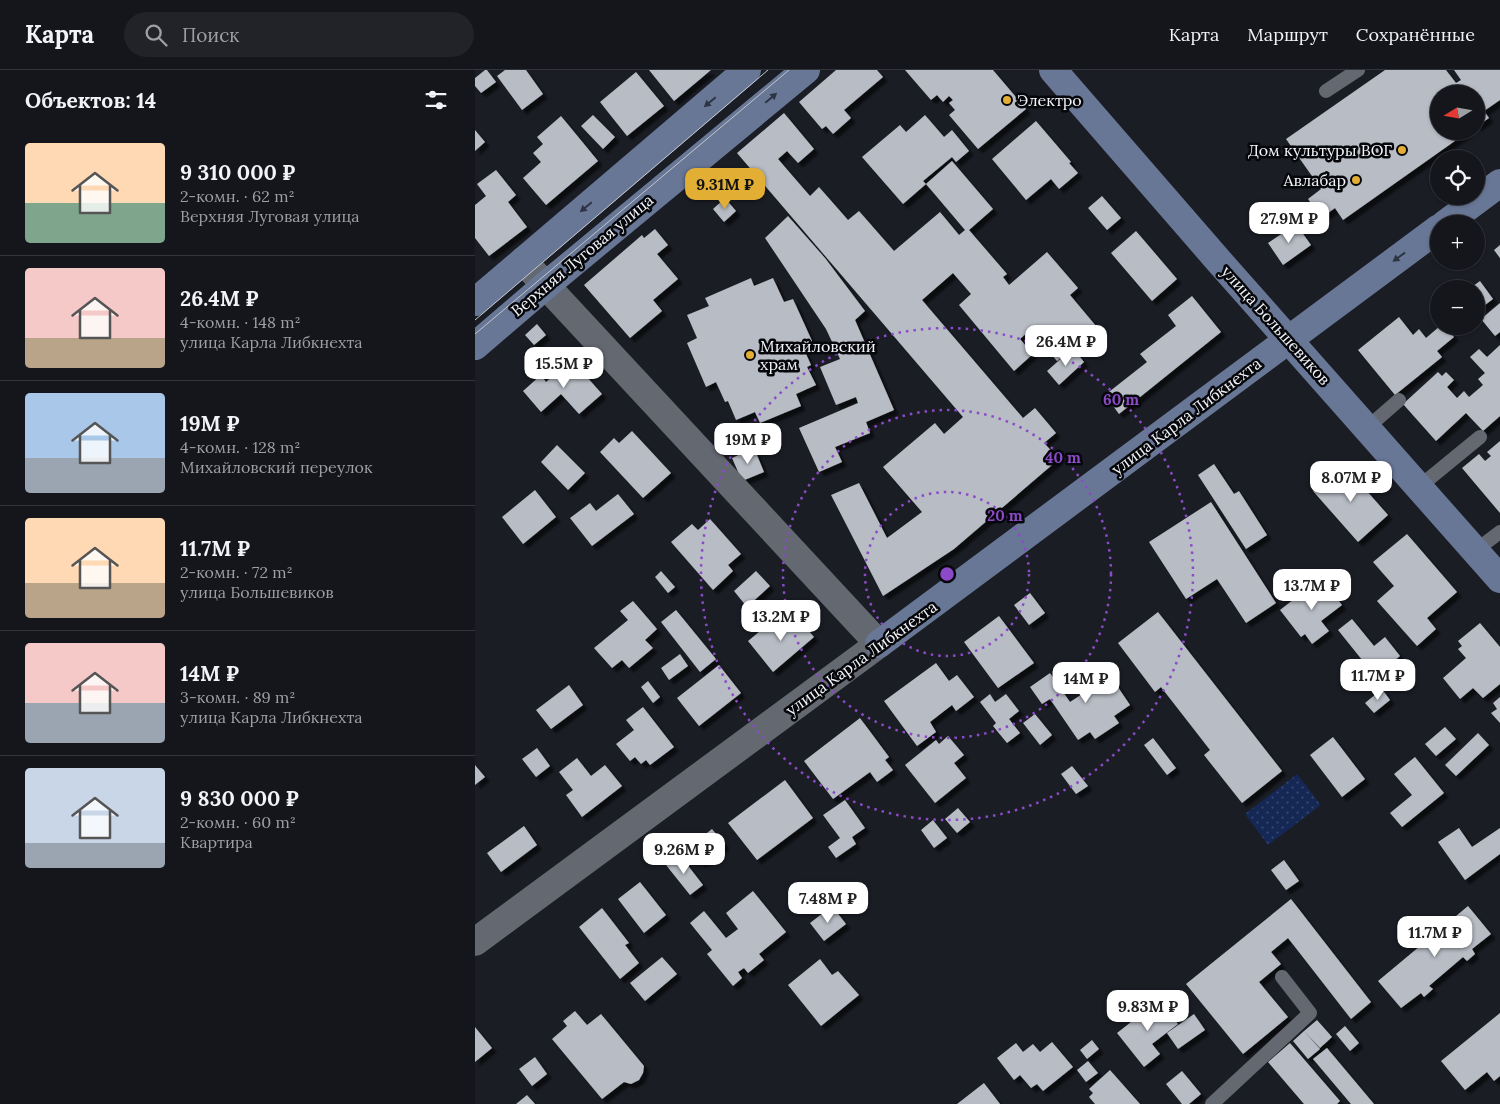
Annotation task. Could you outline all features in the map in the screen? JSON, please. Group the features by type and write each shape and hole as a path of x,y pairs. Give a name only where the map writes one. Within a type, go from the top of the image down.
{"street":[{"name":"Верхняя Луговая улица","path":"475,302 747,70"},
{"name":"Верхняя Луговая улица","path":"475,346 806,70"},
{"name":"улица Большевиков","path":"1053,70 1419,487 1491,564"},
{"path":"1459,215 1498,189"},
{"name":"улица Карла Либкнехта","path":"475,942 1430,235"},
{"path":"523,261 879,644"}],"lane":[{"path":"1326,91 1358,70"},
{"path":"1367,428 1399,400"},
{"path":"1419,487 1480,437"},
{"path":"1491,564 1500,532"},
{"path":"1212,1104 1310,1013 1282,977"}],"shaded area":[{"path":"1297,774 1321,805 1268,845 1245,814"}],"building":[{"path":"485,70 496,82 481,93 475,86 475,78"},
{"path":"505,70 526,70 543,94 522,110 497,76"},
{"path":"649,70 711,70 674,101"},
{"path":"836,70 877,70 883,77 844,110 851,118 833,134 826,126 822,129 799,102"},
{"path":"905,70 993,70 1026,109 978,149 949,115 955,110 949,103 953,100 949,96 943,102 937,95 931,100"},
{"path":"1385,70 1446,70 1456,83 1461,80 1454,70 1500,70 1500,100 1485,110 1485,85 1430,85 1430,140 1456,140 1442,150 1430,150 1430,159 1343,220 1335,208 1321,218 1308,199 1321,189 1286,139"},
{"path":"636,72 664,106 627,136 600,102"},
{"path":"1485,112 1489,118 1485,121"},
{"path":"784,113 814,149 798,163 787,151 778,159 810,196 819,187 848,220 859,211 894,251 940,212 959,235 965,230 926,184 952,161 993,209 969,230 1007,274 1003,277 1009,285 1047,252 1078,288 1070,295 1096,326 1057,361 1030,330 1020,339 1033,354 1014,371 959,305 971,294 953,273 922,300 1023,418 1035,408 1056,433 1044,443 1059,459 954,549 883,596 831,495 859,483 887,538 922,512 883,467 935,423 944,434 963,417 737,153"},
{"path":"593,115 615,137 603,149 581,126"},
{"path":"925,115 944,137 952,130 969,151 956,162 952,157 923,181 926,184 903,204 862,157 900,125 906,132"},
{"path":"561,116 598,161 546,205 523,178 541,162 533,153 543,144 537,137"},
{"path":"1036,121 1078,173 1059,189 1051,179 1026,200 992,159"},
{"path":"475,130 485,142 475,151"},
{"path":"496,170 516,195 508,202 527,227 489,256 475,238 475,205 486,196 477,184"},
{"path":"1102,196 1121,218 1107,230 1088,208"},
{"path":"725,198 736,211 724,222 713,209"},
{"path":"788,216 825,258 865,311 855,320 894,410 866,422 870,433 835,447 842,462 819,472 799,428 858,403 856,397 836,405 820,367 840,359 826,329 765,238"},
{"path":"1296,224 1311,245 1283,265 1268,243"},
{"path":"655,229 668,245 657,254 678,279 653,300 662,311 630,338 584,285 642,235 644,238"},
{"path":"1136,231 1177,279 1152,301 1111,253"},
{"path":"1500,245 1500,258 1494,250"},
{"name":"Михайловский храм","path":"751,278 754,286 773,278 784,302 793,299 812,341 802,345 811,365 807,367 816,385 796,394 801,406 760,423 755,412 736,420 728,401 725,402 716,382 706,387 687,343 697,338 687,315 709,306 705,298"},
{"path":"1485,288 1493,299 1485,305"},
{"path":"1192,296 1221,332 1119,414 1105,395 1147,362 1140,354 1176,326 1168,315"},
{"path":"1500,303 1500,332 1495,336 1485,324 1485,316"},
{"path":"1399,317 1413,335 1419,329 1426,338 1430,335 1453,335 1454,337 1437,351 1442,357 1395,395 1358,350"},
{"path":"537,324 546,335 534,345 525,335"},
{"path":"1500,345 1500,416 1483,431 1466,413 1436,441 1403,404 1438,372 1442,376 1446,372 1454,380 1447,387 1457,398 1464,391 1469,397 1483,385 1478,379 1485,373 1470,357 1479,349 1487,357"},
{"path":"1073,348 1084,362 1059,385 1047,371"},
{"path":"571,359 602,394 579,414 561,394 541,412 523,391 541,375 546,382"},
{"path":"632,431 671,473 643,498 600,452 614,438 619,443"},
{"path":"1500,441 1500,513 1462,468 1479,454 1485,461 1491,456 1487,452"},
{"path":"557,445 585,473 568,490 541,462"},
{"path":"754,448 764,472 742,481 732,458"},
{"path":"1214,464 1234,494 1239,491 1267,535 1246,549 1198,475"},
{"path":"1343,464 1388,515 1358,542 1313,491"},
{"path":"535,490 556,517 523,544 502,517"},
{"path":"618,494 634,514 592,546 570,518 590,503 596,511"},
{"path":"1211,502 1276,603 1246,623 1217,579 1186,599 1149,542"},
{"path":"710,519 741,554 728,565 733,571 713,590 671,542 692,524 698,530"},
{"path":"1407,534 1457,592 1427,618 1436,629 1417,646 1377,601 1394,586 1373,562"},
{"path":"661,571 675,587 668,593 655,577"},
{"path":"756,571 770,586 747,607 734,591"},
{"path":"1321,578 1342,605 1321,621 1329,631 1312,644 1305,634 1301,637 1280,610"},
{"path":"1030,593 1045,613 1029,625 1014,605"},
{"path":"633,601 657,629 645,640 653,648 629,668 622,660 612,668 594,648 628,620 620,611"},
{"path":"676,610 716,659 700,672 661,622"},
{"path":"1158,612 1282,771 1242,803 1204,755 1210,750 1161,687 1155,692 1118,643"},
{"path":"794,614 814,637 773,672 748,641 772,621 778,627"},
{"path":"999,616 1034,663 998,688 964,642"},
{"path":"1352,619 1374,646 1385,637 1400,656 1375,676 1338,630"},
{"path":"1480,623 1500,647 1500,684 1483,698 1473,688 1460,699 1443,678 1466,658 1458,649 1462,646 1458,641"},
{"path":"680,654 688,666 669,680 661,668"},
{"path":"936,663 949,681 957,675 974,697 956,711 952,705 930,722 936,732 917,746 884,701"},
{"path":"719,665 741,693 699,726 677,698"},
{"path":"1105,668 1130,705 1114,716 1119,723 1095,739 1090,732 1078,740 1050,699 1042,704 1030,687 1050,673 1070,702 1091,688 1087,680"},
{"path":"648,681 660,697 653,703 641,687"},
{"path":"569,685 583,705 551,729 536,710"},
{"path":"1382,689 1390,700 1374,713 1365,703"},
{"path":"990,694 995,702 1006,694 1019,711 1009,719 1020,733 1007,743 993,726 996,723 980,702"},
{"path":"1500,697 1500,723 1491,713 1497,709 1493,703"},
{"path":"643,707 674,747 650,765 646,760 641,764 635,757 630,761 616,744 634,730 626,720"},
{"path":"1035,714 1052,735 1040,745 1023,723"},
{"path":"860,718 889,757 885,760 893,770 877,782 870,772 833,799 804,761"},
{"path":"1445,727 1456,739 1436,756 1425,744"},
{"path":"1478,733 1489,745 1456,776 1445,765"},
{"path":"948,736 964,755 954,763 966,778 935,803 905,765 936,740 939,744"},
{"path":"1333,737 1365,779 1342,797 1310,755"},
{"path":"1153,738 1176,768 1167,775 1144,745"},
{"path":"537,748 550,766 536,777 522,759"},
{"path":"1415,757 1444,793 1402,827 1390,813 1412,795 1394,774"},
{"path":"577,758 591,776 605,765 622,786 582,817 566,795 573,790 559,772"},
{"path":"475,765 485,777 475,785"},
{"path":"1072,766 1088,786 1076,794 1061,774"},
{"path":"785,780 813,818 757,860 728,823"},
{"path":"845,800 865,828 852,837 856,844 836,858 828,847 840,838 823,815"},
{"path":"958,808 970,822 957,833 945,819"},
{"path":"933,820 947,838 934,848 921,830"},
{"path":"524,826 537,845 501,872 487,853"},
{"path":"1459,828 1472,847 1500,828 1500,854 1465,880 1438,842"},
{"path":"712,829 725,845 701,863 689,847"},
{"path":"679,854 703,885 690,895 666,865"},
{"path":"1284,860 1299,881 1286,890 1271,870"},
{"path":"640,882 666,915 644,933 618,899"},
{"path":"753,891 786,932 759,954 764,960 748,973 744,968 738,972 742,978 733,986 707,954 712,950 690,923 704,911 726,938 738,929 726,913"},
{"path":"1291,899 1371,1002 1351,1019 1288,938 1271,952 1281,964 1259,982 1288,1017 1243,1054 1186,984"},
{"path":"832,906 846,924 824,941 810,923"},
{"path":"1468,906 1491,934 1472,949 1475,954 1467,961 1463,957 1429,986 1433,989 1424,997 1421,993 1401,1008 1378,981"},
{"path":"602,908 629,943 625,945 639,963 620,979 579,927"},
{"path":"662,957 677,974 645,1001 630,983"},
{"path":"820,959 832,975 838,971 859,995 821,1026 788,985"},
{"path":"1159,1000 1178,1024 1152,1044 1160,1054 1144,1067 1117,1033"},
{"path":"575,1011 587,1025 601,1014 644,1066 639,1080 631,1084 624,1082 602,1099 552,1039 567,1026 563,1021"},
{"path":"1500,1013 1500,1076 1494,1081 1487,1072 1465,1090 1441,1061"},
{"path":"1194,1014 1205,1030 1178,1049 1167,1033"},
{"path":"1317,1020 1332,1037 1320,1048 1304,1031"},
{"path":"1345,1026 1359,1043 1350,1051 1336,1034"},
{"path":"475,1027 492,1048 475,1062"},
{"path":"1304,1031 1320,1049 1308,1059 1293,1041"},
{"path":"1092,1040 1099,1049 1087,1059 1080,1050"},
{"path":"1052,1042 1073,1067 1043,1091 1037,1084 1031,1088 1020,1075 1014,1080 997,1058 1016,1043 1023,1052 1033,1044 1040,1052"},
{"path":"1290,1043 1340,1101 1337,1104 1304,1104 1268,1062"},
{"path":"1327,1048 1374,1104 1351,1104 1313,1059"},
{"path":"535,1057 547,1074 532,1086 519,1069"},
{"path":"1088,1061 1098,1073 1086,1082 1077,1070"},
{"path":"1110,1070 1140,1104 1095,1104 1089,1097 1093,1093 1089,1089"},
{"path":"1182,1071 1201,1094 1189,1104 1182,1104 1166,1084"},
{"path":"984,1083 1000,1104 957,1104"},
{"path":"527,1095 535,1104 516,1104"}],"tram line":[{"path":"475,320 768,70"},
{"path":"475,334 789,70"}],"place":[{"name":"Электро","path":"1007,100"},
{"name":"Дом культуры ВОГ","path":"1402,150"},
{"name":"Авлабар","path":"1356,180"},
{"name":"Михайловский храм","path":"750,355"}]}
